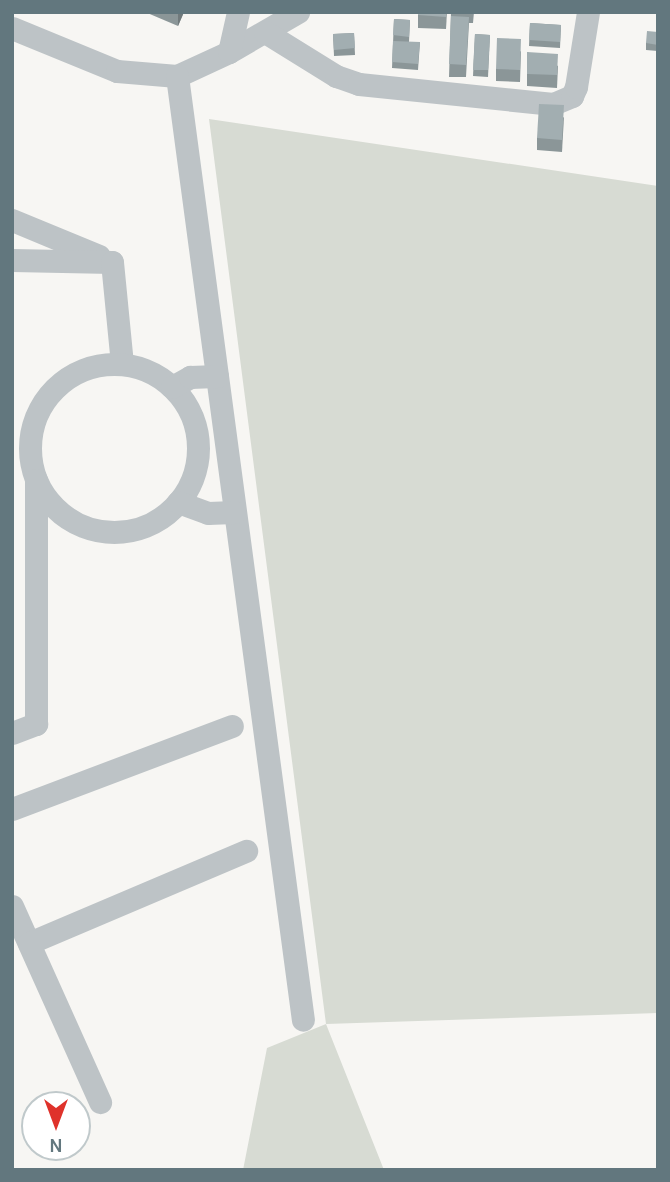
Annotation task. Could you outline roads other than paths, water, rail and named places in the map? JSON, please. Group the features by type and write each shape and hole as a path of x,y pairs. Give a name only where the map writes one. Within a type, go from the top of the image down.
{"street":[{"path":"229,52 238,12"},
{"path":"12,28 117,71 177,76 229,52 298,12"},
{"path":"265,32 336,76 359,84 553,104 572,96 576,87 588,12"},
{"path":"177,76 303,1020"},
{"path":"12,220 112,261"},
{"path":"12,260 112,261"},
{"path":"112,261 122,364"},
{"path":"122,364 150,372 172,387 188,407 198,441 193,477 178,502 143,526 107,531 90,528 59,511 36,480 21,437 56,386 85,369 122,364"},
{"path":"172,387 190,377 217,376"},
{"path":"12,733 36,724 36,480"},
{"path":"178,502 208,513 234,512"},
{"path":"12,809 232,726"},
{"path":"29,943 246,851"},
{"path":"12,906 100,1102"}]}
